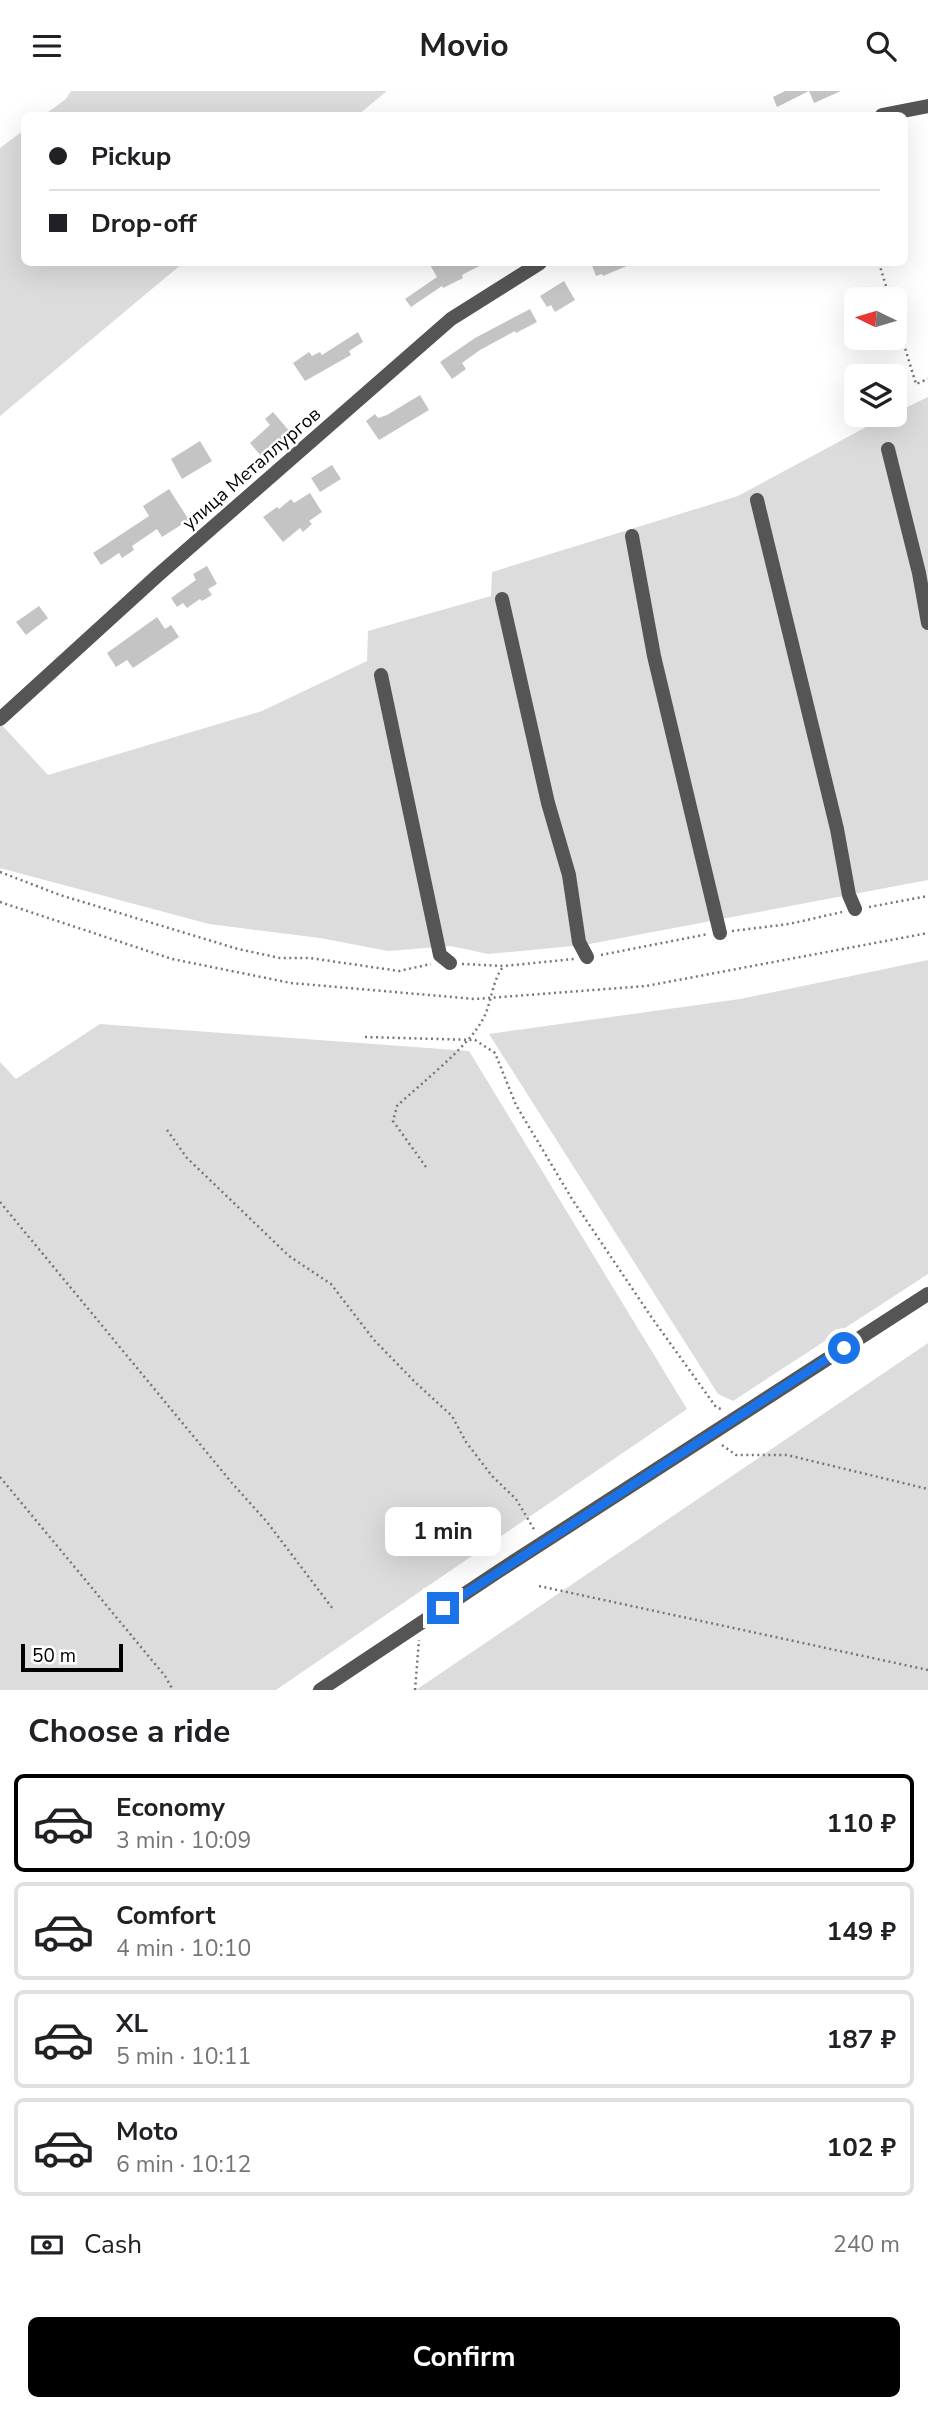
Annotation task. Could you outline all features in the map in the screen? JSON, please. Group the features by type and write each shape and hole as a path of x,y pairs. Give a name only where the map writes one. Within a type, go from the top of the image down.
{"street":[{"path":"897,112 928,106"},
{"name":"улица Металлургов","path":"0,719 157,576 451,319 535,266"},
{"path":"888,449 919,573 928,623"},
{"path":"757,500 837,829 849,895 855,909"},
{"path":"632,536 654,656 720,933"},
{"path":"502,599 548,803 569,875 579,942 587,957"},
{"path":"381,675 440,955 450,963"},
{"path":"320,1690 928,1294"}],"path":[{"path":"880,266 886,287"},
{"path":"906,350 916,384 928,379"},
{"path":"0,872 60,895 237,949 280,958 310,958 399,971 439,963 504,966 587,957 720,933 789,924 928,896"},
{"path":"426,1167 393,1121 397,1106 467,1040 484,1018 497,975 504,966"},
{"path":"365,1037 475,1040 495,1053 516,1105 572,1199 716,1407 739,1416"},
{"path":"167,1130 187,1158 289,1256 331,1285 374,1340 452,1416 466,1442 492,1476 516,1499 542,1543"},
{"path":"0,1202 267,1522 333,1609"},
{"path":"709,1435 736,1455 787,1454 928,1489"},
{"path":"0,1477 165,1676 173,1690"},
{"path":"538,1586 928,1670"},
{"path":"415,1690 418,1644 425,1620"}],"shaded area":[{"path":"71,91 387,91 362,112 48,112 66,99"},
{"path":"21,132 21,266 179,266 0,416 0,148"},
{"path":"928,397 928,880 584,945 488,954 451,946 388,951 320,938 209,924 0,868 0,723 48,775 262,711 367,661 368,631 491,596 492,572 738,496 866,427 907,427 907,407"},
{"path":"928,960 928,1274 733,1401 718,1394 489,1034 740,999"},
{"path":"100,1024 469,1051 687,1409 276,1690 0,1690 0,1062 16,1079"},
{"path":"928,1343 928,1690 416,1690"}],"building":[{"path":"785,91 809,91 777,107 773,97"},
{"path":"809,91 841,91 814,103"},
{"path":"431,266 479,266 411,307 405,299 437,277"},
{"path":"592,266 627,266 603,276 596,276"},
{"path":"564,281 575,300 555,312 551,305 547,307 540,296"},
{"path":"530,309 537,322 480,350 462,363 466,369 452,379 440,362 475,338"},
{"path":"358,332 363,342 349,351 351,355 305,381 293,363 309,352 312,356 320,352 322,355"},
{"path":"420,395 429,410 379,440 366,421 375,414 378,418 387,415"},
{"path":"273,412 291,433 262,457 250,443 270,425 265,419"},
{"path":"200,441 212,461 182,479 171,459"},
{"path":"332,465 341,479 320,492 311,478"},
{"path":"169,489 189,520 162,537 157,529 132,546 134,550 122,558 119,553 101,565 93,553 149,516 143,506"},
{"path":"310,493 322,512 309,521 312,524 303,532 300,528 283,542 263,517 291,499 294,503"},
{"path":"207,566 217,584 208,589 212,595 187,608 183,603 177,607 171,598 196,580 193,574"},
{"path":"39,606 48,618 26,635 16,622"},
{"path":"157,617 165,629 171,625 179,637 133,668 127,660 116,667 107,653"}],"route":[{"path":"443,1608 844,1348"}]}
